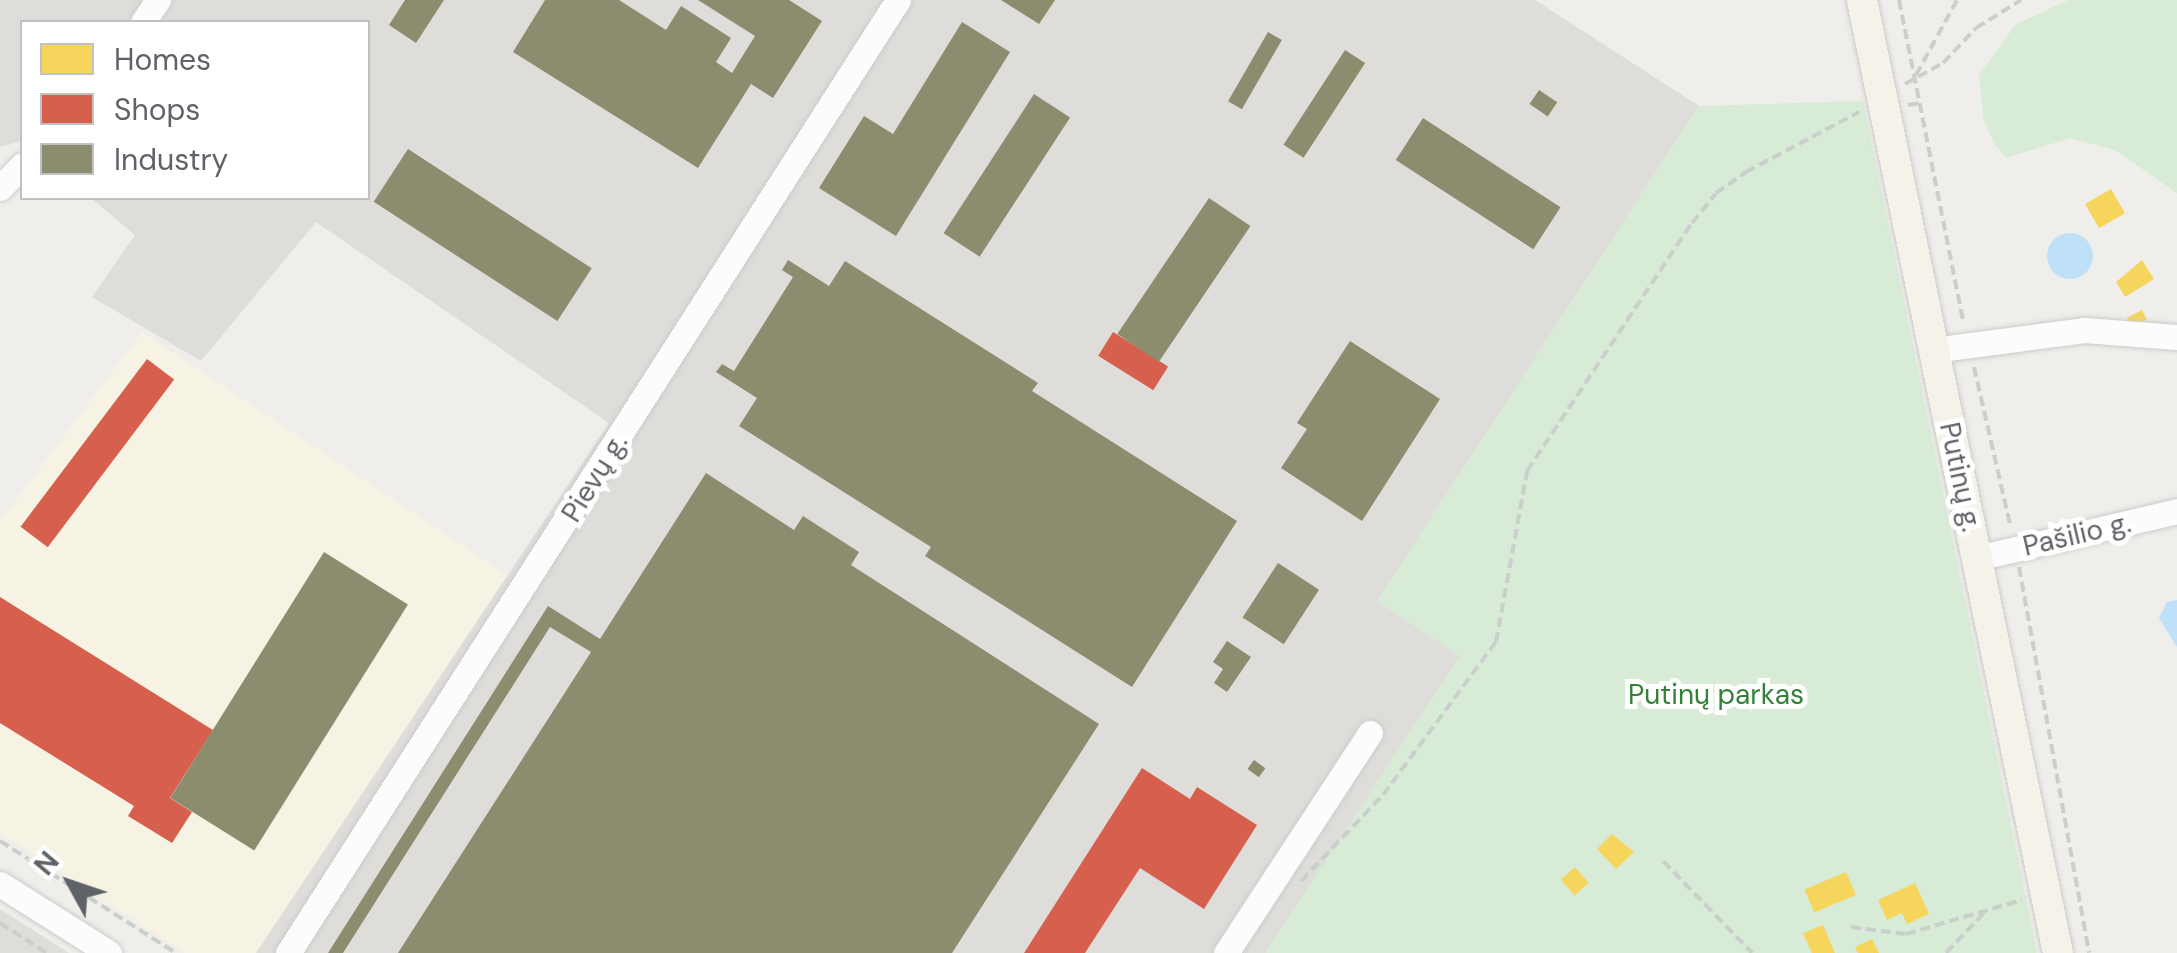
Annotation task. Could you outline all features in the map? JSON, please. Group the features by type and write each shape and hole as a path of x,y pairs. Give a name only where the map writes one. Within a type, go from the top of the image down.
{"main road":[{"name":"Putinų g.","path":"1862,0 2058,953"}],"street":[{"name":"Pievų g.","path":"288,953 898,0"},
{"path":"0,188 20,167"},
{"path":"1933,350 1968,342 2084,330 2177,337"},
{"name":"Pašilio g.","path":"1976,558 2177,511"},
{"path":"1226,953 1370,733"},
{"path":"0,884 109,953"}],"path":[{"path":"1899,0 1968,342 2016,550 2089,953"},
{"path":"1916,78 1957,0"},
{"path":"1268,889 1281,891 1306,878 1344,841 1496,642 1528,472 1692,223 1716,193 1849,114 1882,100 1916,78 1976,28 2021,0"},
{"path":"0,841 176,953"},
{"path":"1664,861 1752,953"},
{"path":"1851,926 1906,934 2046,892"},
{"path":"1946,953 1988,910"},
{"path":"0,923 47,953"}],"shaded area":[{"path":"0,0 1535,0 1699,106 1378,600 1461,656 1265,953 256,953 609,423 316,222 201,361 92,297 135,235 93,200 370,200 370,20 20,20 20,142 0,147"},
{"path":"142,332 507,575 256,953 185,953 0,833 0,522"},
{"path":"0,909 69,953 0,953"}],"green space":[{"path":"2068,0 2177,0 2177,193 2115,150 2070,138 2006,158 1994,144 1983,118 1979,75 2015,25"},
{"name":"Putinų parkas","path":"1863,101 2037,953 1265,953 1460,656 1377,601 1699,106"}],"water":[{"path":"2070,233 2086,240 2093,256 2086,272 2070,279 2054,272 2047,256 2054,240"},
{"path":"2177,600 2177,647 2159,618 2167,602"}],"building: Homes":[{"path":"2111,189 2125,213 2099,228 2085,204"},
{"path":"2142,260 2154,279 2125,297 2116,282"},
{"path":"2142,310 2147,320 2132,328 2127,318"},
{"path":"1612,834 1634,852 1616,869 1597,849"},
{"path":"1575,867 1589,883 1574,895 1561,879"},
{"path":"1846,872 1856,895 1814,913 1805,890"},
{"path":"1915,883 1929,914 1907,924 1902,913 1887,920 1878,900"},
{"path":"1823,925 1835,953 1812,953 1803,933"},
{"path":"1872,939 1879,953 1858,953 1855,947"}],"building: Shops":[{"path":"1113,332 1168,366 1153,390 1098,356"},
{"path":"147,359 174,379 48,547 21,527"},
{"path":"0,597 213,730 170,798 192,812 172,843 128,816 134,806 0,723"},
{"path":"1142,768 1190,799 1197,787 1257,825 1204,909 1140,868 1085,953 1024,953"}],"building: Industry":[{"path":"405,0 444,0 416,43 389,25"},
{"path":"545,0 619,0 666,30 681,6 731,38 716,62 732,73 755,36 698,0 789,0 822,21 773,98 751,84 698,168 513,52"},
{"path":"1001,0 1055,0 1039,24"},
{"path":"962,22 1010,52 896,236 819,188 864,116 893,134"},
{"path":"1268,32 1282,40 1242,109 1228,101"},
{"path":"1345,50 1365,63 1304,158 1283,145"},
{"path":"1539,90 1557,102 1548,116 1529,104"},
{"path":"1034,94 1070,117 980,257 944,233"},
{"path":"1423,118 1561,207 1533,249 1396,160"},
{"path":"408,149 592,268 557,321 374,202"},
{"path":"1209,198 1250,226 1159,362 1117,334"},
{"path":"788,260 829,286 845,261 1038,383 1032,391 1237,521 1132,687 925,556 931,547 739,426 757,398 716,372 722,364 734,371 793,277 782,270"},
{"path":"1350,341 1440,399 1362,521 1281,468 1307,429 1297,423"},
{"path":"706,473 794,530 803,516 859,552 851,565 1099,724 952,953 398,953 591,652 550,627 343,953 328,953 548,606 600,639"},
{"path":"324,552 408,604 254,850 170,798"},
{"path":"1278,563 1319,590 1284,644 1243,618"},
{"path":"1227,641 1251,657 1227,692 1214,683 1223,669 1213,662"},
{"path":"1254,760 1265,768 1259,777 1248,769"}]}
